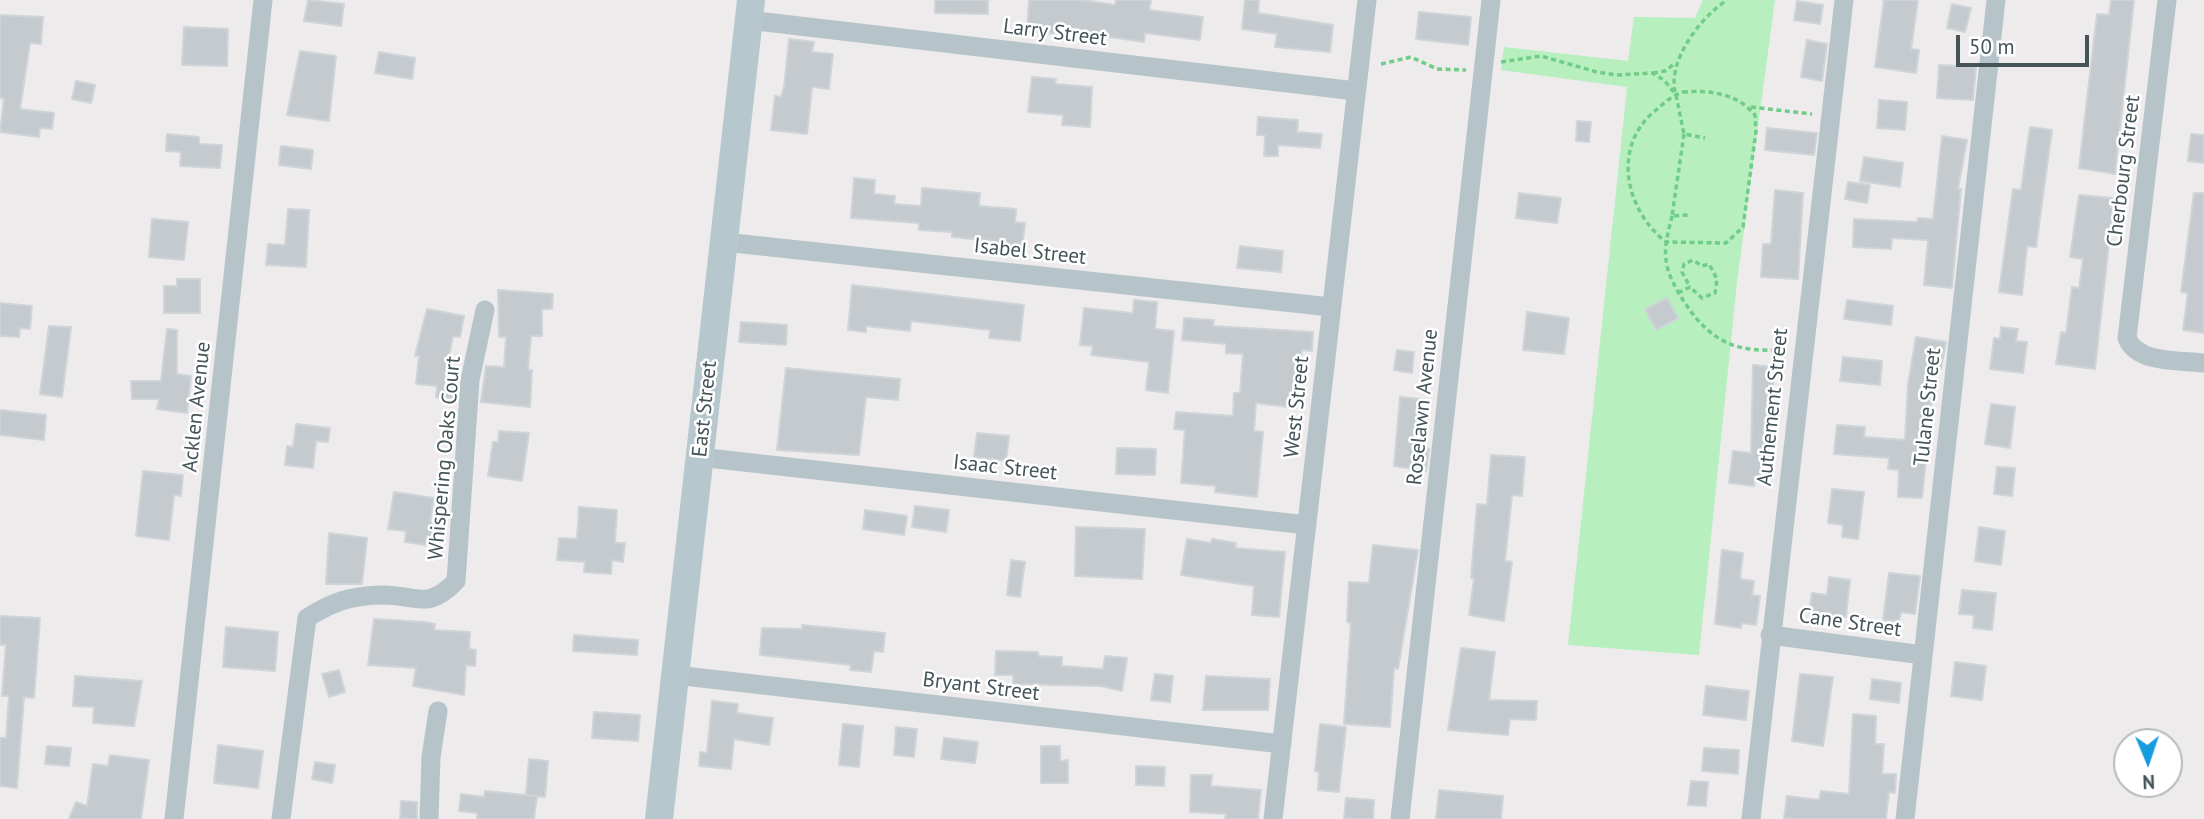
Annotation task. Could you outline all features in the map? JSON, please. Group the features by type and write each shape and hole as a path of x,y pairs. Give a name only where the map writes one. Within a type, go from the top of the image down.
{"street":[{"name":"Acklen Avenue","path":"174,819 263,0"},
{"name":"West Street","path":"1273,819 1367,0"},
{"name":"Roselawn Avenue","path":"1400,819 1491,0"},
{"name":"Authement Street","path":"1751,819 1844,0"},
{"name":"Tulane Street","path":"1905,819 1996,0"},
{"name":"Cherbourg Street","path":"2167,0 2127,338 2130,346 2146,356 2204,363"},
{"name":"Larry Street","path":"750,10 1356,91"},
{"name":"East Street","path":"659,819 750,10"},
{"name":"Isabel Street","path":"723,242 1331,307"},
{"name":"Whispering Oaks Court","path":"281,819 307,618 332,601 382,595 430,600 445,594 456,581 460,568 470,380 485,310"},
{"name":"Isaac Street","path":"699,457 1307,525"},
{"name":"Cane Street","path":"1770,635 1923,655"},
{"name":"Bryant Street","path":"675,675 1282,744"},
{"path":"429,819 431,757 439,711"}],"path":[{"path":"1381,64 1403,57 1448,71 1529,55 1617,75 1652,74 1665,71 1676,62 1703,23 1727,0"},
{"path":"1676,62 1673,82 1684,134 1666,242 1668,268 1678,293 1703,329 1723,342 1756,350 1803,347"},
{"path":"1652,74 1664,80 1675,94"},
{"path":"1748,107 1755,115 1756,131 1743,227 1739,234 1717,245 1666,242 1646,223 1636,206 1627,172 1629,152 1637,133 1649,115 1675,94 1709,92 1748,107 1830,116"},
{"path":"1684,134 1705,138"},
{"path":"1672,216 1688,215"},
{"path":"1693,260 1702,266 1709,264 1717,279 1715,293 1702,298 1690,287 1682,272 1684,264 1693,260"},
{"path":"1678,293 1690,287"}],"green space":[{"path":"1703,0 1775,0 1737,282 1699,655 1568,645 1627,87 1501,70 1504,47 1628,61 1634,17 1695,18"}],"building":[{"path":"308,0 344,4 341,26 304,21"},
{"path":"935,0 988,0 988,14 935,13"},
{"path":"1029,0 1083,0 1115,5 1116,0 1151,0 1149,10 1203,17 1200,40 1145,33 1144,42 1062,30 1061,34 1027,31"},
{"path":"1245,0 1259,0 1258,13 1333,25 1330,52 1275,47 1277,34 1242,29"},
{"path":"1884,0 1918,0 1911,49 1919,50 1916,73 1875,67"},
{"path":"2111,0 2134,0 2115,174 2079,168 2097,14 2109,15"},
{"path":"1797,1 1823,5 1820,24 1794,20"},
{"path":"1952,4 1971,8 1965,32 1947,28"},
{"path":"1419,12 1471,17 1468,45 1416,39"},
{"path":"0,15 43,17 41,44 30,43 20,109 54,113 52,129 40,128 39,137 0,132 4,99 0,98"},
{"path":"184,27 228,29 227,66 182,65"},
{"path":"789,39 814,42 812,52 833,54 829,89 812,87 807,134 771,130 775,96 781,97 784,87"},
{"path":"1807,40 1827,44 1822,81 1801,77"},
{"path":"300,51 336,56 329,121 287,115"},
{"path":"379,52 415,58 412,79 375,73"},
{"path":"1939,65 1976,67 1973,100 1937,98"},
{"path":"1032,77 1056,79 1055,84 1092,87 1090,127 1062,125 1063,115 1028,112"},
{"path":"76,81 95,85 91,103 72,99"},
{"path":"1879,100 1907,102 1905,130 1877,128"},
{"path":"1258,117 1298,120 1297,132 1322,134 1320,148 1278,145 1278,156 1264,156 1265,135 1257,135"},
{"path":"1577,121 1591,122 1589,142 1576,141"},
{"path":"2030,127 2052,130 2036,247 2027,246 2022,295 1999,292 2013,189 2021,190"},
{"path":"1767,128 1817,133 1814,155 1765,150"},
{"path":"167,134 199,137 199,144 222,145 220,168 180,166 181,152 166,151"},
{"path":"2191,134 2204,135 2204,163 2188,161"},
{"path":"1942,136 1967,140 1958,189 1961,189 1952,288 1924,285 1928,240 1892,238 1891,249 1853,247 1854,219 1917,222 1918,218 1933,219"},
{"path":"281,146 313,150 311,169 279,165"},
{"path":"1864,157 1903,163 1900,187 1860,181"},
{"path":"854,178 875,180 874,194 895,196 894,204 921,206 922,188 980,193 979,206 1016,209 1015,222 1025,223 1022,248 993,245 993,241 952,237 952,232 919,230 919,223 851,218"},
{"path":"1848,182 1870,185 1867,203 1845,199"},
{"path":"1775,190 1803,193 1798,279 1761,277 1763,244 1771,244"},
{"path":"1519,193 1561,198 1557,223 1516,218"},
{"path":"2194,193 2204,193 2204,333 2183,330 2188,293 2181,292"},
{"path":"2079,195 2112,198 2110,207 2113,207 2095,369 2056,364 2061,332 2066,333 2072,287 2079,288 2083,259 2070,257"},
{"path":"288,209 309,210 306,267 266,265 268,244 285,245"},
{"path":"152,219 188,222 184,260 149,257"},
{"path":"1240,246 1283,251 1281,272 1237,268"},
{"path":"177,279 200,279 200,313 164,313 164,286 177,286"},
{"path":"852,285 1024,305 1020,341 989,338 990,330 911,321 910,331 866,326 866,332 848,330"},
{"path":"498,290 553,294 552,309 542,309 542,336 531,336 528,370 532,370 530,407 481,402 486,366 504,367 506,337 499,337"},
{"path":"1667,298 1678,318 1656,330 1645,309"},
{"path":"1134,300 1157,302 1155,329 1174,331 1168,393 1146,390 1149,362 1091,355 1093,346 1080,345 1084,308 1133,313"},
{"path":"1847,300 1893,306 1891,325 1844,319"},
{"path":"0,303 32,306 30,329 20,328 19,337 0,336"},
{"path":"427,309 464,316 460,337 453,336 445,376 458,378 456,399 436,397 437,386 416,384 419,356 415,356"},
{"path":"1527,312 1569,318 1564,354 1523,350"},
{"path":"1184,318 1214,320 1213,326 1313,332 1312,351 1302,350 1296,408 1256,403 1254,431 1263,432 1257,497 1215,492 1216,486 1181,483 1185,430 1174,429 1176,412 1233,416 1234,393 1240,393 1243,354 1226,353 1226,344 1182,340"},
{"path":"741,322 787,325 786,345 739,342"},
{"path":"49,326 71,327 62,397 40,394"},
{"path":"2001,327 2018,329 2016,341 2027,342 2023,373 1990,369 1994,338 2000,339"},
{"path":"167,329 177,330 177,374 191,376 187,413 157,409 159,399 132,399 131,381 161,381"},
{"path":"1916,337 1946,342 1941,369 1935,368 1922,498 1898,497 1899,470 1888,469 1889,458 1834,454 1837,425 1865,427 1864,437 1905,440 1908,384"},
{"path":"1397,350 1414,352 1412,373 1394,370"},
{"path":"1843,357 1882,361 1880,385 1840,381"},
{"path":"1753,365 1775,367 1770,412 1779,412 1772,478 1755,476 1754,486 1729,483 1733,451 1751,453"},
{"path":"786,368 900,379 898,400 866,397 859,455 777,450"},
{"path":"1400,397 1428,400 1423,448 1429,449 1426,471 1394,466"},
{"path":"1991,404 2015,407 2010,448 1985,444"},
{"path":"0,410 46,415 44,440 0,435"},
{"path":"296,424 330,428 328,442 316,441 313,468 285,465 287,446 293,447"},
{"path":"499,431 529,433 522,481 488,476 493,442 498,442"},
{"path":"977,433 1009,436 1006,461 974,457"},
{"path":"1117,448 1156,449 1155,475 1116,474"},
{"path":"1491,455 1525,457 1522,496 1512,495 1505,561 1512,562 1504,621 1469,615 1474,579 1471,578 1477,504 1487,505"},
{"path":"1997,467 2015,468 2012,496 1994,494"},
{"path":"143,471 183,475 181,496 174,495 169,540 136,536"},
{"path":"1832,489 1864,492 1858,539 1842,537 1843,525 1828,523"},
{"path":"394,492 434,498 430,522 444,524 443,538 427,536 426,545 405,542 406,531 388,529"},
{"path":"915,506 949,510 946,532 912,527"},
{"path":"579,507 617,510 615,543 625,543 623,562 612,560 611,574 584,572 585,562 557,560 559,538 577,539"},
{"path":"865,510 907,516 904,535 863,529"},
{"path":"1076,527 1145,529 1142,579 1075,576"},
{"path":"1979,527 2005,531 2001,565 1975,561"},
{"path":"329,533 367,538 362,584 326,584"},
{"path":"1187,539 1211,543 1212,539 1236,543 1235,548 1285,552 1279,617 1252,615 1254,586 1181,575"},
{"path":"1373,545 1418,550 1398,669 1394,668 1390,727 1344,724 1351,623 1347,622 1349,582 1369,583"},
{"path":"1722,550 1743,553 1740,579 1754,581 1752,595 1760,596 1756,625 1742,623 1741,628 1715,624"},
{"path":"1011,560 1025,562 1020,597 1007,595"},
{"path":"1889,573 1920,576 1915,614 1901,612 1899,622 1883,620"},
{"path":"1829,577 1850,580 1846,617 1809,613 1812,593 1827,595"},
{"path":"1962,590 1996,593 1992,630 1973,628 1974,615 1959,614"},
{"path":"0,616 40,618 34,698 24,697 17,788 0,786 0,738 6,738 9,696 2,696 6,645 0,645"},
{"path":"374,619 424,622 435,624 434,630 470,632 469,649 476,650 475,666 466,665 464,695 413,686 416,668 368,665"},
{"path":"802,625 885,633 883,652 874,651 871,672 850,670 851,665 760,655 762,628 802,629"},
{"path":"226,627 278,632 275,671 223,667"},
{"path":"574,635 638,640 637,655 573,651"},
{"path":"1461,648 1495,652 1489,700 1537,701 1536,720 1510,719 1508,735 1448,730"},
{"path":"996,651 1038,652 1038,656 1062,657 1062,666 1103,669 1105,656 1127,658 1122,691 1101,686 1013,684 1013,675 995,675"},
{"path":"1955,662 1986,666 1982,700 1951,696"},
{"path":"339,670 345,692 329,697 322,674"},
{"path":"1155,674 1173,676 1170,702 1151,700"},
{"path":"1800,674 1833,677 1823,746 1792,741"},
{"path":"75,676 142,681 134,726 93,723 94,707 73,706"},
{"path":"1206,676 1270,679 1268,710 1203,710"},
{"path":"1872,679 1901,683 1899,703 1870,699"},
{"path":"1706,686 1749,691 1746,720 1703,715"},
{"path":"712,701 738,704 737,713 773,718 769,745 734,739 731,769 699,766 700,752 707,753"},
{"path":"594,712 640,715 638,741 592,738"},
{"path":"1853,714 1876,716 1875,744 1884,744 1882,774 1896,774 1895,793 1889,792 1886,819 1784,819 1787,796 1819,800 1821,791 1849,794"},
{"path":"843,724 863,726 859,767 839,765"},
{"path":"1320,724 1346,727 1339,792 1318,790 1319,772 1315,771"},
{"path":"896,727 917,729 914,757 894,755"},
{"path":"944,738 978,742 975,763 941,759"},
{"path":"218,745 263,751 258,788 214,783"},
{"path":"47,746 71,748 69,766 45,764"},
{"path":"1041,746 1060,746 1060,761 1068,760 1068,783 1041,783"},
{"path":"1704,748 1739,750 1738,774 1702,771"},
{"path":"110,755 149,760 141,819 69,819 76,802 87,806 93,764 108,766"},
{"path":"529,759 548,761 545,797 526,795"},
{"path":"315,762 335,765 332,783 312,779"},
{"path":"1136,766 1165,767 1164,786 1136,785"},
{"path":"1191,775 1212,775 1211,786 1261,790 1258,819 1225,819 1226,814 1190,812"},
{"path":"1691,781 1708,782 1706,806 1688,805"},
{"path":"1439,790 1503,796 1501,819 1436,819"},
{"path":"485,791 537,796 534,819 477,819 477,813 459,811 461,794 484,797"},
{"path":"1346,798 1374,800 1373,819 1344,819"},
{"path":"401,801 417,802 417,819 400,819"}]}
